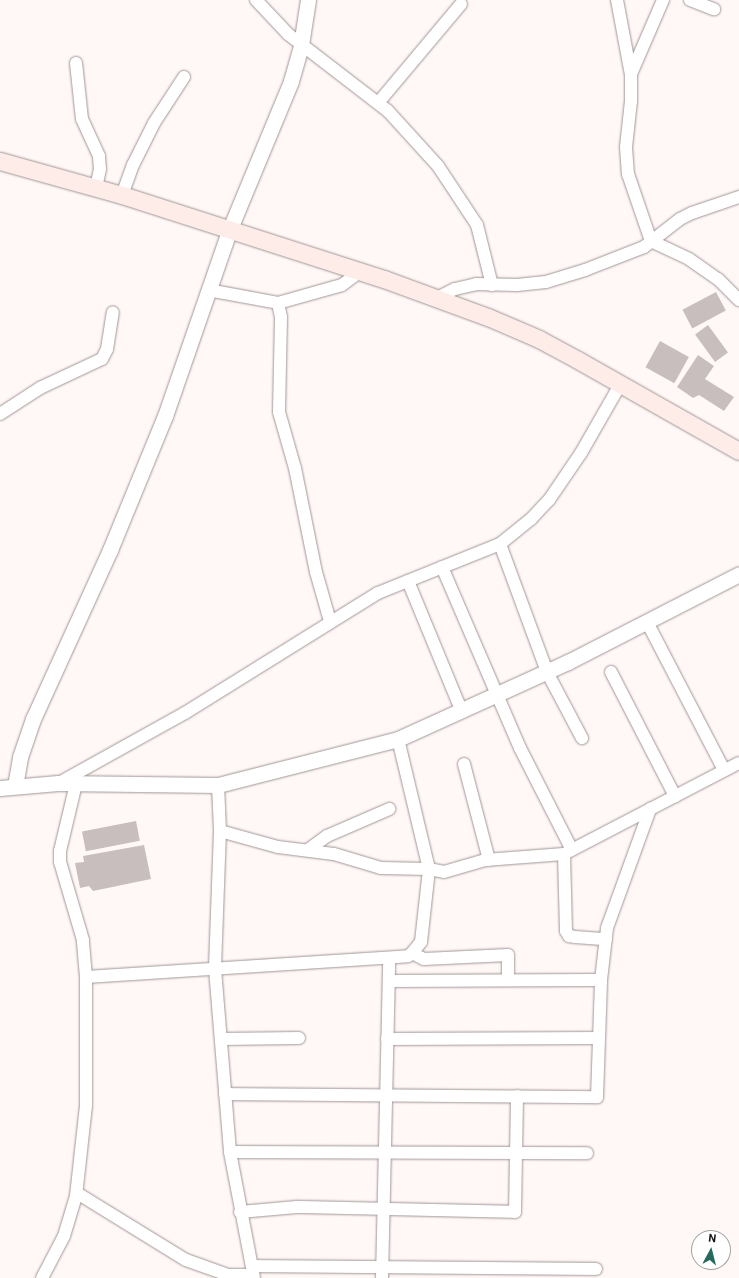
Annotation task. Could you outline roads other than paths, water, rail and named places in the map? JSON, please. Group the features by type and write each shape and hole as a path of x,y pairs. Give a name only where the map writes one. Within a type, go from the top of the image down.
{"main road":[{"path":"0,161 122,195 437,298 538,339 739,451"}],"street":[{"path":"256,0 276,23 301,45 378,103 438,166 469,211 477,226 492,285"},
{"path":"308,0 301,45 278,116 229,231 165,416 113,543 33,719 20,757 7,787 58,783 218,785 398,739 462,712 547,672 739,574"},
{"path":"617,0 631,75 631,101 626,147 628,174 651,241 689,259 718,279 739,300"},
{"path":"631,75 663,0"},
{"path":"690,0 714,9"},
{"path":"378,103 461,4"},
{"path":"76,63 82,119 99,156 100,169 96,188"},
{"path":"122,195 133,165 154,123 184,77"},
{"path":"437,298 455,289 476,284 492,285 546,282 628,255 651,241 680,219 739,197"},
{"path":"208,290 278,303 342,285 359,272"},
{"path":"278,303 281,317 279,412 295,468 316,572 330,621"},
{"path":"0,414 40,388 102,359 107,349 113,312"},
{"path":"58,783 184,714 330,621 378,593 500,544 531,519 549,500 581,453 620,385"},
{"path":"500,544 547,672 582,738"},
{"path":"442,567 520,748 568,852 566,931 569,936 606,939"},
{"path":"408,581 462,712"},
{"path":"647,622 724,770"},
{"path":"611,672 675,796"},
{"path":"86,977 389,958 412,954 421,942 429,869 398,739"},
{"path":"220,831 278,847 309,849 381,868 429,869 444,872 489,860 568,852 739,763"},
{"path":"464,764 489,860"},
{"path":"42,1278 64,1236 77,1193 86,1106 86,977 80,925 60,862 62,836 76,784"},
{"path":"218,785 220,831 215,969 222,1039 230,1152 240,1212 253,1273"},
{"path":"225,1094 598,1097 598,1038 601,980 606,939 616,901 637,849 650,808"},
{"path":"309,849 327,836 389,809"},
{"path":"412,954 416,958 424,959 508,955 508,980"},
{"path":"382,1272 389,958"},
{"path":"389,981 601,980"},
{"path":"222,1039 299,1038"},
{"path":"387,1039 598,1038"},
{"path":"240,1212 276,1208 383,1208 515,1212 517,1096"},
{"path":"230,1152 384,1151 587,1153"},
{"path":"77,1193 186,1260 228,1274 596,1269"}]}
